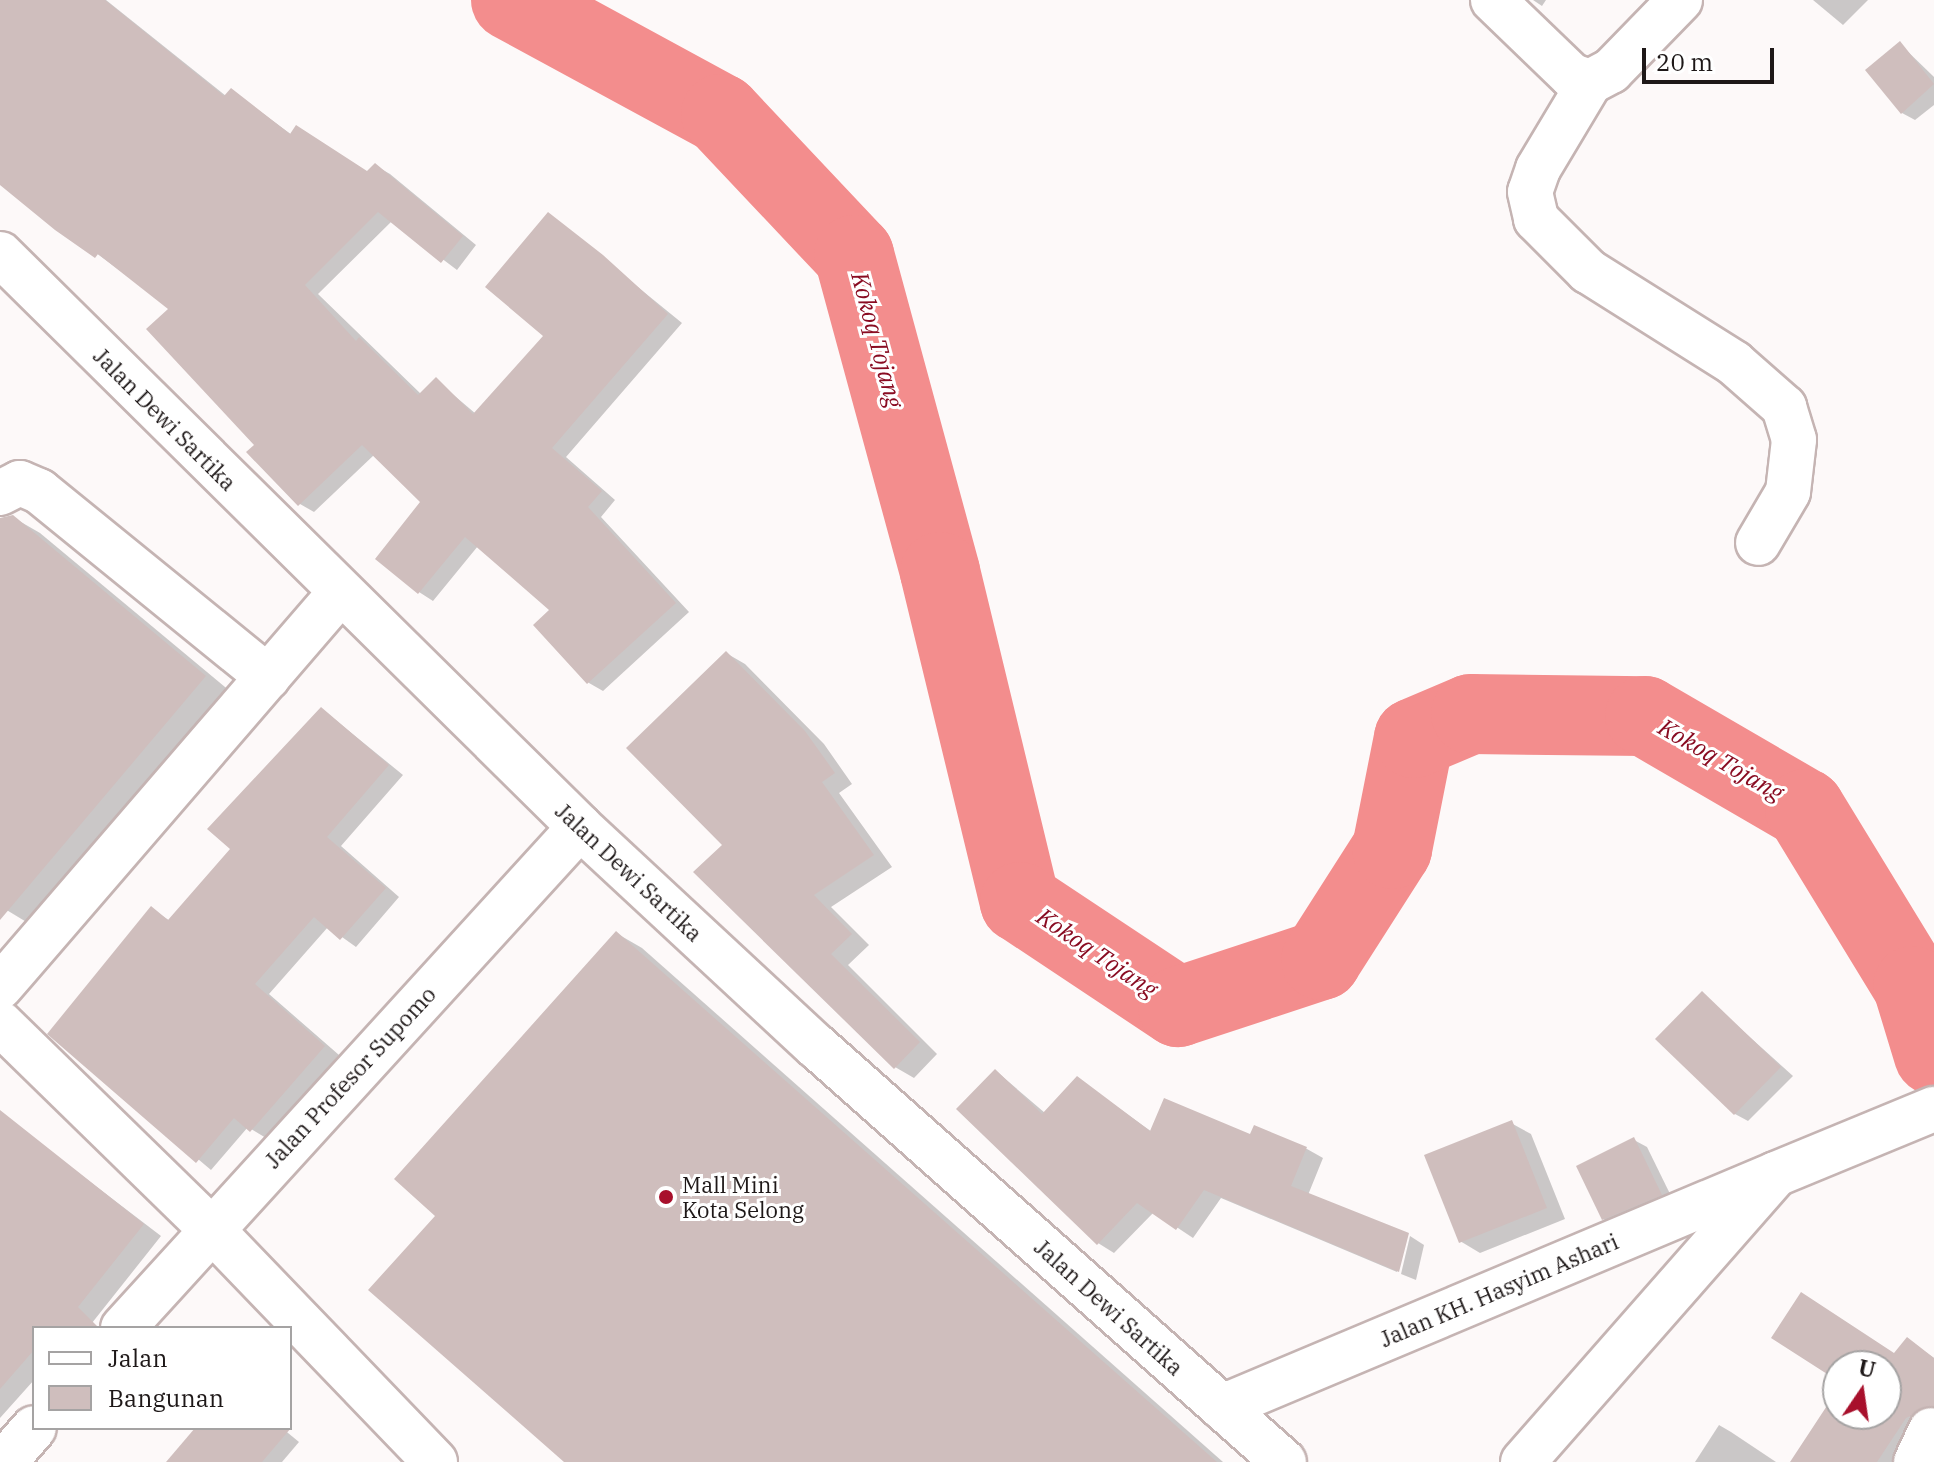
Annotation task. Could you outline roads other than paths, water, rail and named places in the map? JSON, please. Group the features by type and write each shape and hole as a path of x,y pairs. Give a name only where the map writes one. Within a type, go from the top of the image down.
{"street":[{"path":"1493,0 1572,76 1590,82"},
{"path":"1680,0 1611,71 1590,82 1538,169 1530,192 1536,219 1588,271 1734,363 1784,407 1794,440 1788,492 1758,543"},
{"name":"Jalan Dewi Sartika","path":"0,254 339,594 580,827 816,1046 1284,1462"},
{"path":"0,493 20,483 39,491 268,677"},
{"path":"0,987 339,594"},
{"name":"Jalan Profesor Supomo","path":"125,1326 580,827"},
{"path":"0,1023 211,1229 435,1462"},
{"name":"Jalan KH. Hasyim Ashari","path":"1222,1407 1934,1109"},
{"name":"Jalan KH. Hasyim Ashari","path":"1523,1462 1776,1174"},
{"path":"4,1462 32,1430"}],"waterway":[{"name":"Kokoq Tojang","path":"511,0 721,114 854,255 940,572 1020,902 1178,1007 1321,960 1392,849 1414,738 1471,714 1645,716 1805,809 1913,986 1934,1055"}],"place":[{"name":"Mall Mini Kota Selong","path":"666,1197"}]}
